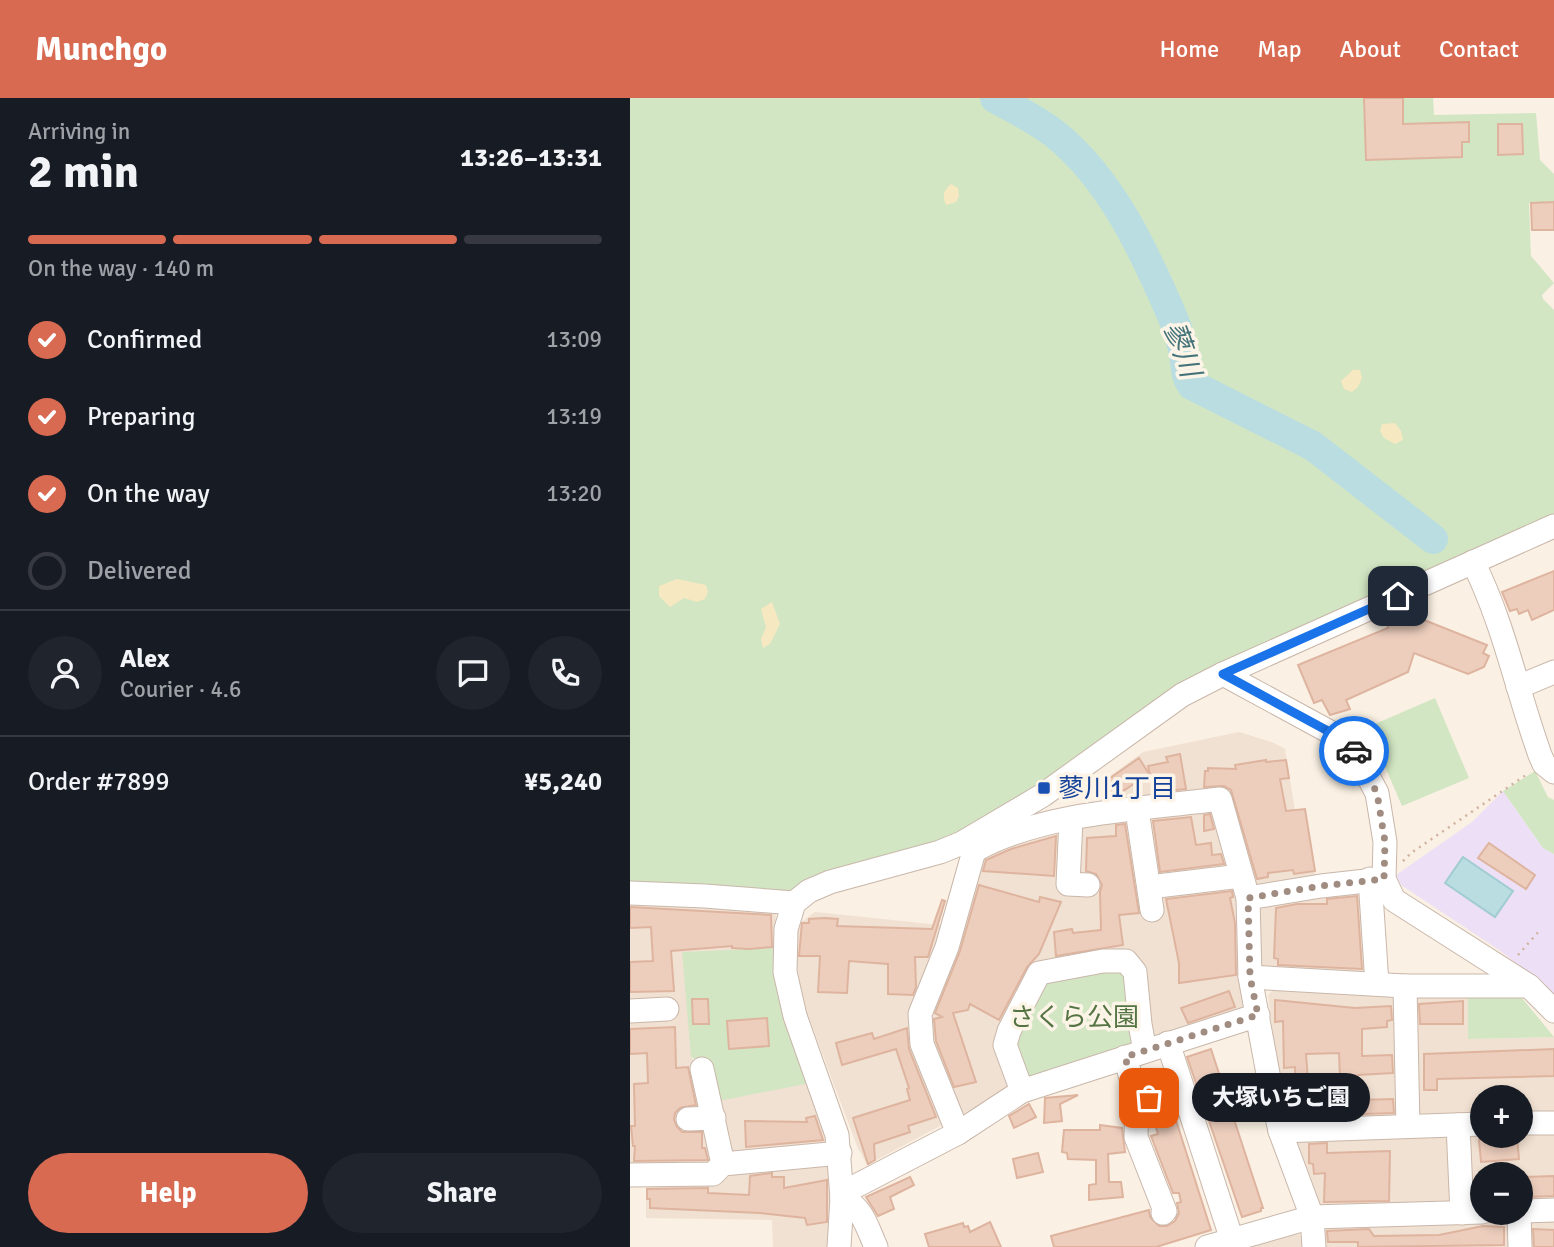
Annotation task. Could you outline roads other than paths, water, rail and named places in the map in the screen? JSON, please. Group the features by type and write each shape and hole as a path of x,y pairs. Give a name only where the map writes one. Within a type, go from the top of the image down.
{"street":[{"path":"958,1133 922,1044 920,1014 947,947 978,841 1182,695 1223,674 1554,526"},
{"path":"1473,562 1485,586 1507,646 1518,687 1549,768"},
{"path":"1518,687 1554,672"},
{"path":"1223,674 1350,743 1377,793 1385,842 1377,984"},
{"path":"630,893 705,895 794,903 818,887 937,852 1071,818 1220,799 1248,898 1250,977 1280,1131 1312,1217 1314,1247"},
{"path":"1137,810 1152,910"},
{"path":"1071,818 1068,884 1088,884"},
{"path":"1248,898 1385,874"},
{"path":"1385,874 1394,900 1529,986 1554,1011"},
{"path":"1149,887 1241,876"},
{"path":"794,903 786,929 786,983 795,1016 832,1116 840,1153 842,1198 839,1247"},
{"path":"1022,1091 1005,1045 1009,1031 1039,973 1103,961 1126,961 1135,972 1140,1024 1135,1054 1143,1098 1136,1137 1165,1211 1163,1213"},
{"path":"1250,977 1405,986 1529,986"},
{"path":"1405,986 1408,1126"},
{"path":"630,1011 667,1009"},
{"path":"842,1198 854,1187 958,1133 1022,1091 1258,1015"},
{"path":"1168,1043 1232,1240"},
{"path":"702,1069 723,1164"},
{"path":"688,1119 714,1118"},
{"path":"1533,1123 1554,1123"},
{"path":"1280,1131 1470,1124"},
{"path":"1458,1125 1470,1200"},
{"path":"630,1175 713,1174 723,1164 840,1153"},
{"path":"842,1198 853,1203 860,1211 876,1247"},
{"path":"1533,1211 1554,1210"},
{"path":"1207,1247 1312,1217 1470,1212"},
{"path":"1520,1225 1520,1247"}],"water":[{"path":"1463,857 1513,891 1495,917 1445,883"}],"waterway":[{"name":"蓼川","path":"995,98 1055,134 1094,173 1110,195 1151,268 1173,318 1192,385 1313,446 1433,539"}],"place":[{"name":"蓼川1丁目","path":"1044,788"},
{"name":"大塚いちご園","path":"1149,1098"}],"park label":[{"name":"さくら公園","path":"1074,1017"}]}
